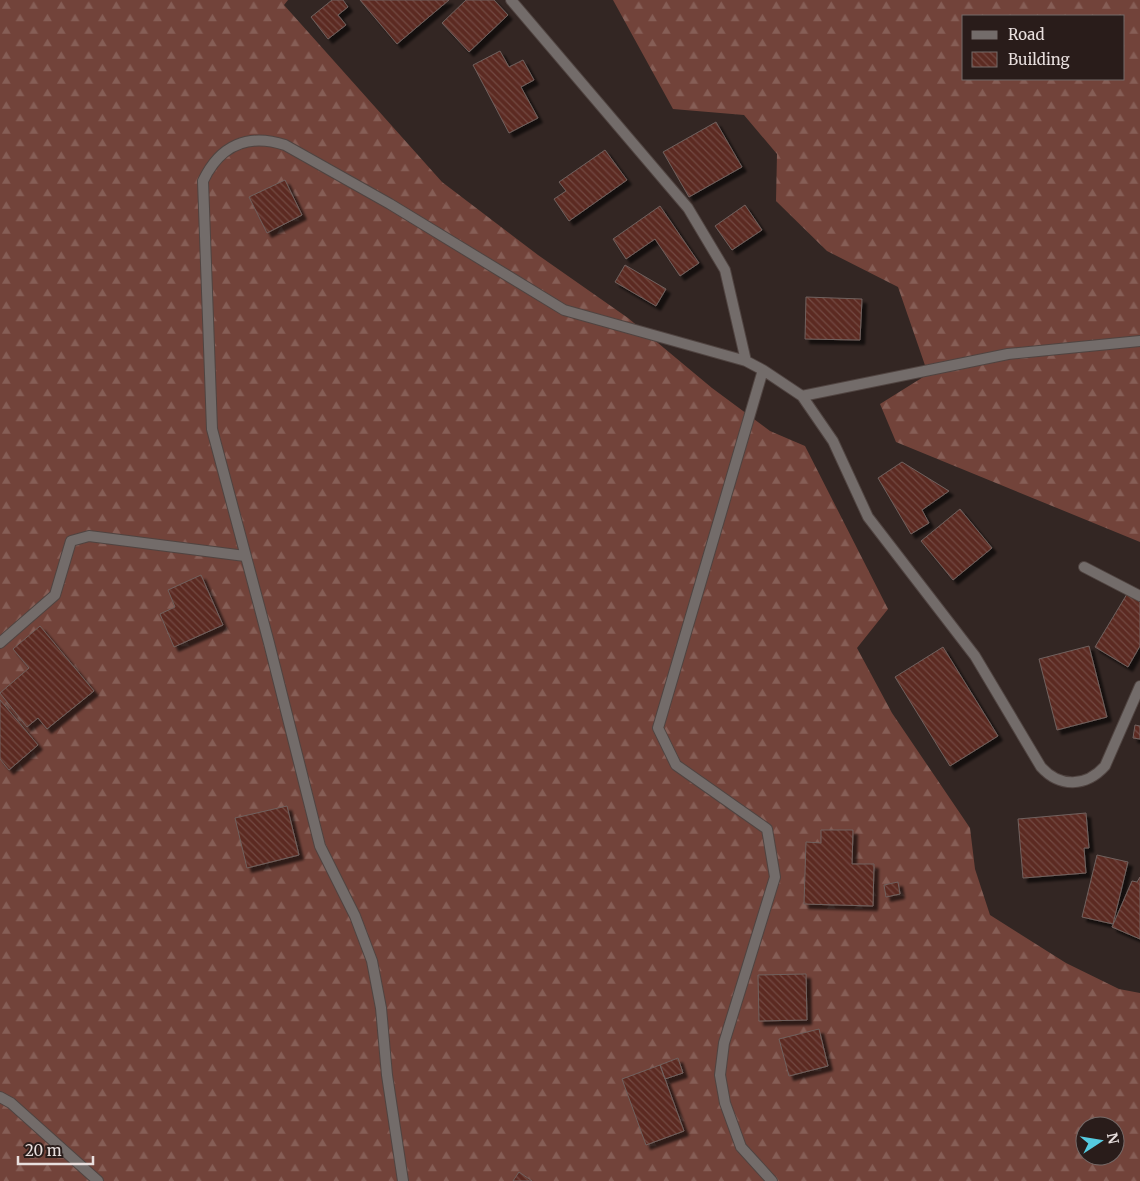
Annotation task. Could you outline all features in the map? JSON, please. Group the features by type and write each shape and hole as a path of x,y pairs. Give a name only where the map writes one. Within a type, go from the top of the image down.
{"street":[{"path":"511,0 688,208 726,270 746,361"},
{"path":"403,1181 387,1075 381,1008 372,961 355,916 320,846 212,429 203,181 209,168 218,157 230,148 243,142 257,140 272,140 285,145 390,204 564,310 746,361 802,396 834,441 868,517 975,656 1047,774 1064,782 1073,783 1091,778 1099,773 1109,758 1140,686"},
{"path":"802,396 1008,354 1140,341"},
{"path":"763,370 658,728 676,765 767,829 775,877 724,1043 720,1075 725,1103 741,1147 772,1181"},
{"path":"0,643 55,595 71,541 89,536 246,556"},
{"path":"1084,567 1140,596"},
{"path":"0,1097 11,1103 98,1181"}],"green space":[{"path":"0,0 288,0 284,5 442,182 538,255 628,318 712,388 770,431 805,446 888,609 857,648 892,713 970,828 975,869 990,915 1066,963 1119,989 1140,993 1140,1181 0,1181"},
{"path":"613,0 1140,0 1140,542 896,442 880,404 928,374 898,287 827,251 776,201 777,154 744,115 673,109"}],"building":[{"path":"332,0 343,0 348,7 338,15 346,25 328,39 311,17"},
{"path":"360,0 449,0 397,44"},
{"path":"466,0 494,0 508,15 469,52 442,23"},
{"path":"500,51 509,67 523,60 534,80 521,87 538,118 509,133 473,65"},
{"path":"716,122 742,167 689,197 663,152"},
{"path":"605,150 627,180 569,221 554,199 566,191 559,182"},
{"path":"285,180 302,215 267,233 249,197"},
{"path":"745,205 762,230 732,250 715,226"},
{"path":"660,206 699,263 680,276 655,239 626,259 613,239"},
{"path":"625,265 666,289 656,306 615,282"},
{"path":"806,297 862,299 860,340 805,339"},
{"path":"902,462 949,491 922,510 929,523 911,534 878,478"},
{"path":"960,509 992,548 953,580 921,541"},
{"path":"201,575 223,625 174,647 160,614 175,607 168,590"},
{"path":"1127,594 1140,602 1140,646 1128,667 1095,647"},
{"path":"40,626 94,691 47,729 38,718 27,727 0,693 29,668 13,649"},
{"path":"1089,646 1107,717 1057,730 1039,659"},
{"path":"943,647 998,736 950,766 895,677"},
{"path":"0,700 38,745 9,770 0,759"},
{"path":"1135,725 1140,726 1140,739 1133,738"},
{"path":"287,806 299,855 247,868 235,818"},
{"path":"1086,813 1089,848 1084,848 1086,873 1023,878 1018,819"},
{"path":"821,830 853,830 852,864 874,864 873,906 804,904 806,842 821,843"},
{"path":"1097,855 1128,862 1113,924 1082,917"},
{"path":"1140,877 1140,939 1112,927 1132,881 1137,882"},
{"path":"898,882 900,894 886,897 884,885"},
{"path":"806,974 807,1020 759,1021 758,975"},
{"path":"819,1029 828,1066 789,1076 779,1039"},
{"path":"678,1058 683,1073 665,1079 660,1065"},
{"path":"660,1065 684,1131 646,1145 622,1079"},
{"path":"519,1172 532,1181 513,1181"}]}
